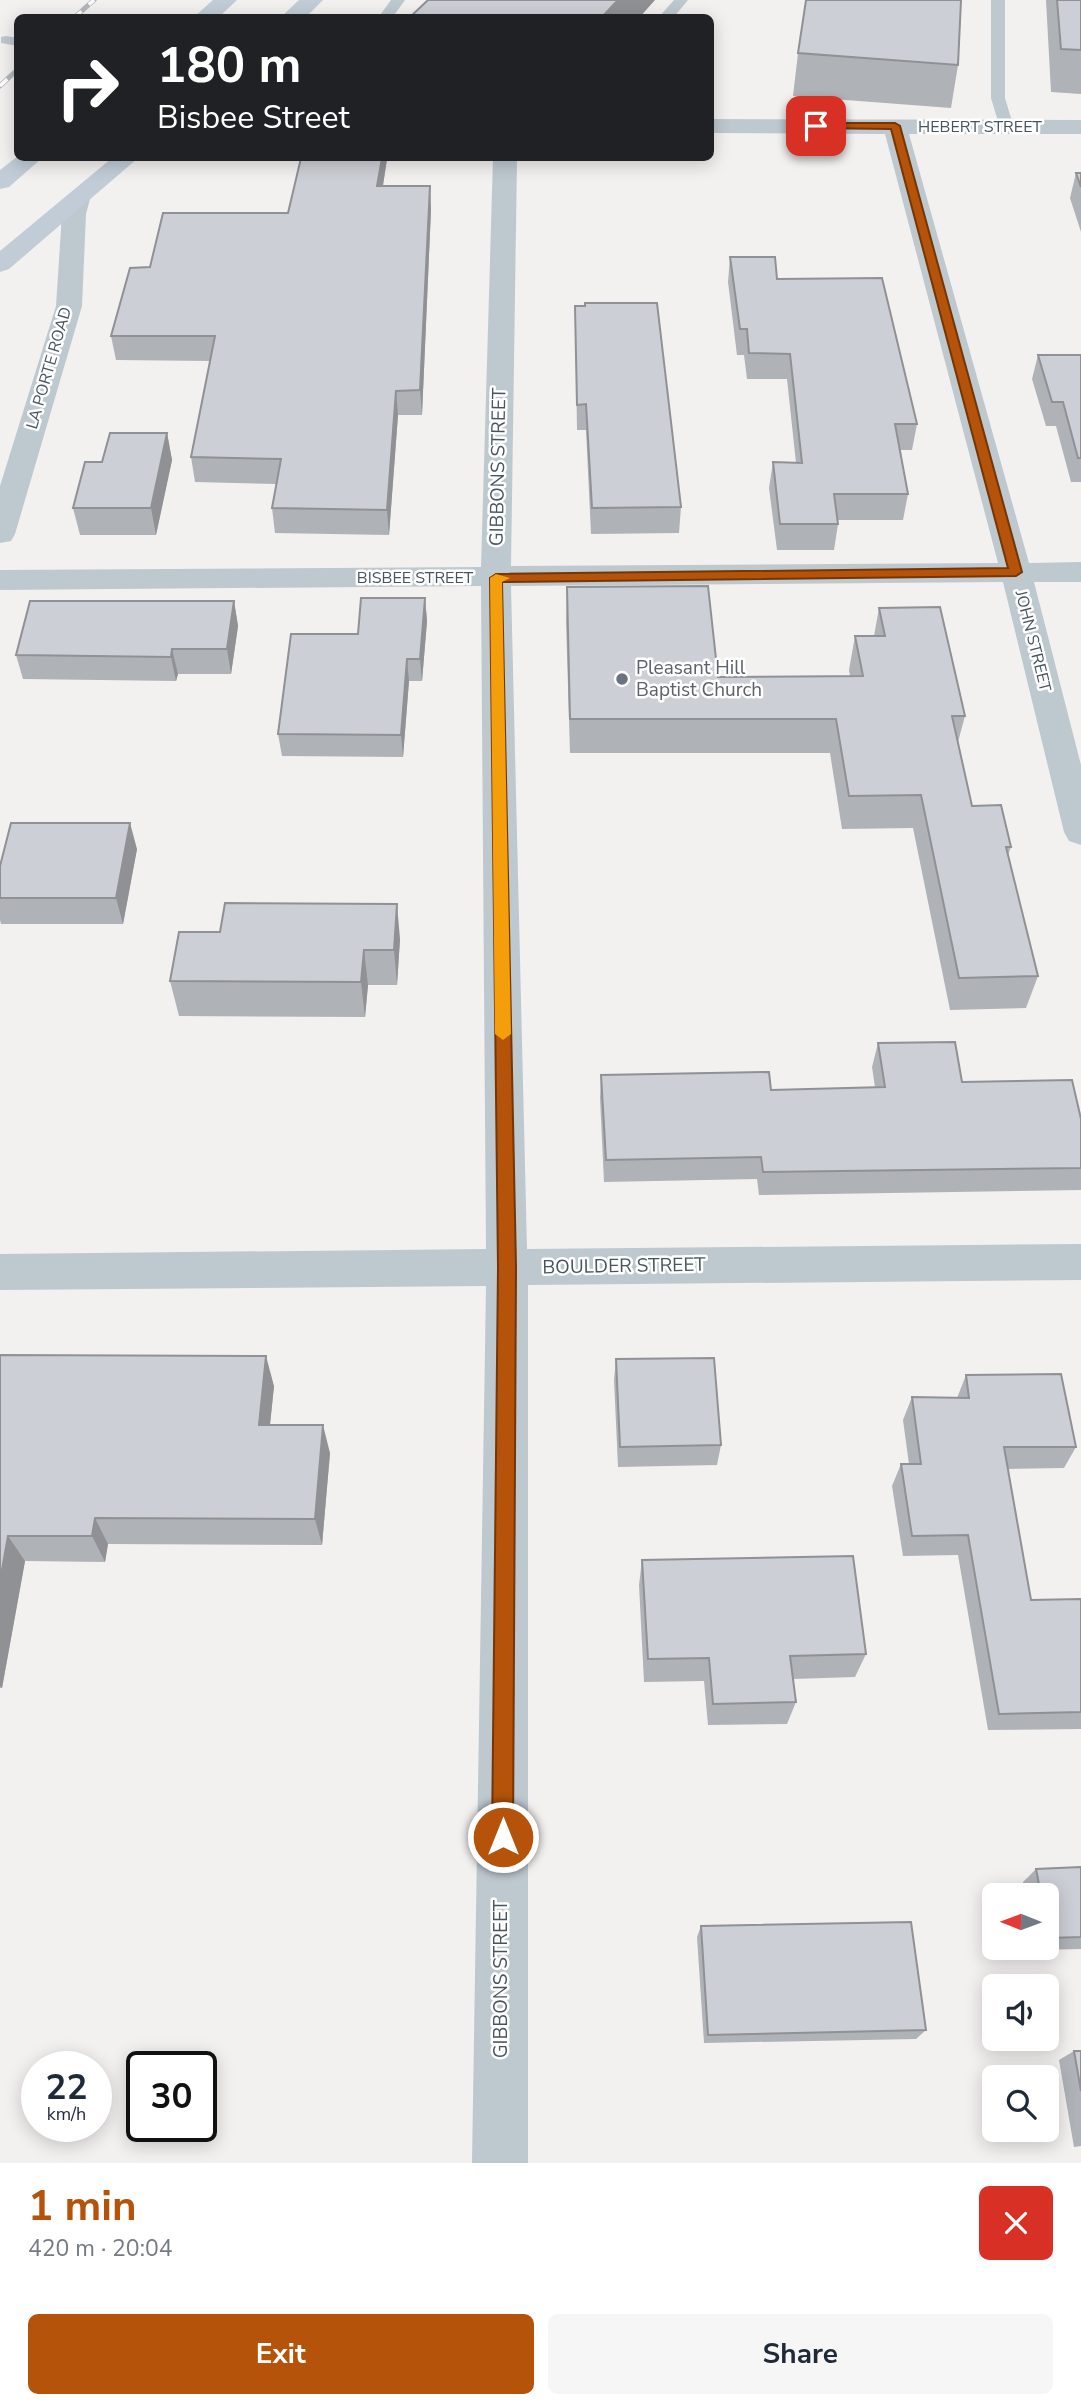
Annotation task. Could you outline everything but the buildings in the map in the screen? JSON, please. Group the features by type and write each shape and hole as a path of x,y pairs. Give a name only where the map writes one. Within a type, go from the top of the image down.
{"main road":[{"path":"209,14 226,0"},
{"path":"296,14 312,0"},
{"path":"0,182 26,161"},
{"path":"0,264 122,161"}],"street":[{"name":"HEBERT STREET","path":"714,126 1081,127"},
{"name":"JOHN STREET","path":"895,126 1016,572 1081,832"},
{"name":"GIBBONS STREET","path":"500,2163 507,1267 496,578 505,161"},
{"name":"LA PORTE ROAD","path":"0,534 69,306 74,214 78,199"},
{"name":"BISBEE STREET","path":"0,580 1081,572"},
{"name":"BOULDER STREET","path":"0,1272 1081,1262"}],"lane":[{"path":"668,14 681,0"},
{"path":"998,0 998,98 1007,128"}],"railway":[{"path":"78,14 94,0"},
{"path":"0,86 14,73"}],"slow traffic":[{"path":"503,1034 496,578 504,578"}],"place":[{"name":"Pleasant Hill Baptist Church","path":"622,679"}],"route":[{"path":"503,1837 507,1267 496,578 1016,572 895,126 816,126"}]}
